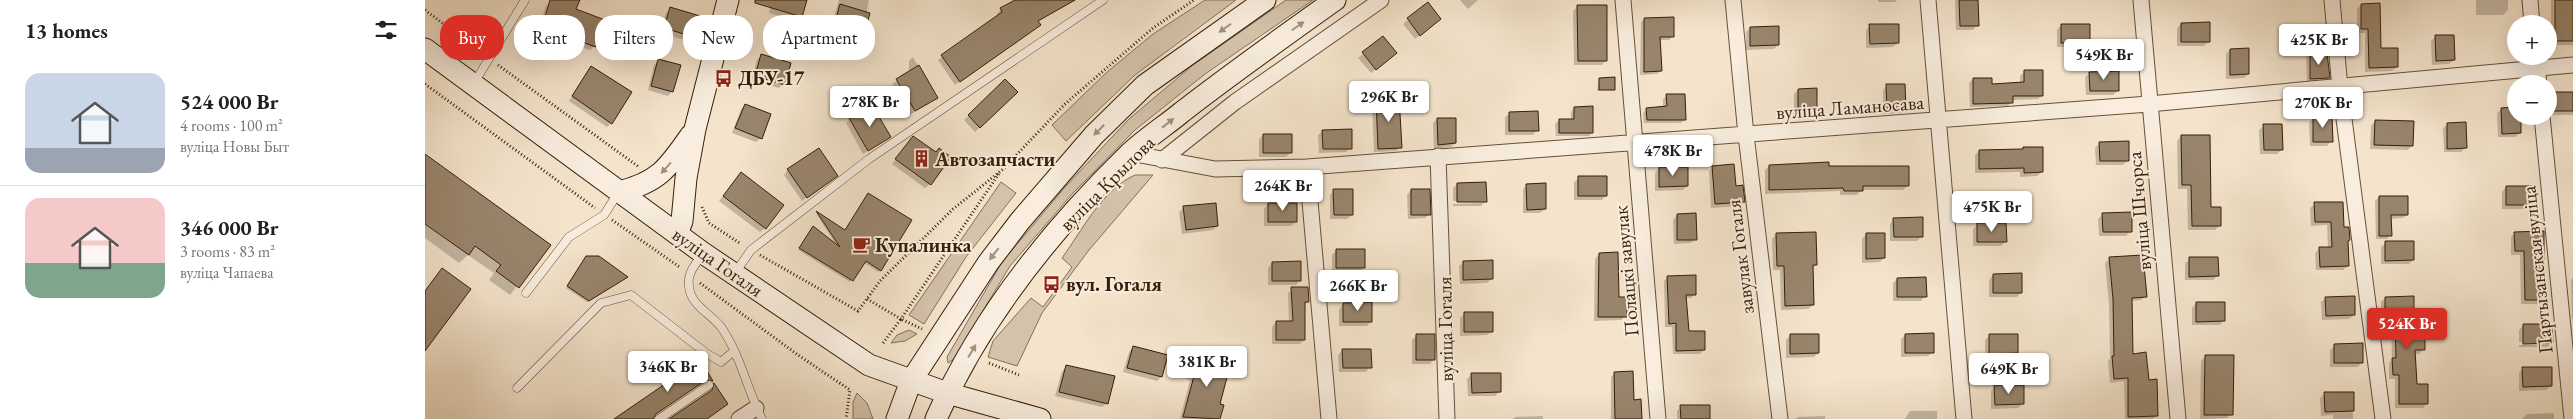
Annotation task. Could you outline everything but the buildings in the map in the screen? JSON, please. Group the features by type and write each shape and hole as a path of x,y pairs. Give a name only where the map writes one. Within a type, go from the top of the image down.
{"main road":[{"path":"677,234 682,221 686,178 695,129 729,0"},
{"name":"вуліца Крылова","path":"897,419 911,381 988,263 1094,135 1145,86 1265,0"},
{"name":"вуліца Крылова","path":"936,419 947,393 1013,286 1067,220 1130,153 1234,72 1335,0"},
{"name":"вуліца Гогаля","path":"425,50 703,253 869,365 947,393 1040,419"},
{"path":"619,192 639,187 656,179 679,152 695,129"}],"street":[{"path":"1162,160 1235,102 1381,0"},
{"name":"Полацкі завулак","path":"1623,0 1658,419"},
{"name":"завулак Гогаля","path":"1733,0 1746,135 1780,419"},
{"path":"1928,0 1940,120 1964,419"},
{"name":"вуліца Шчорса","path":"2141,0 2178,419"},
{"path":"2333,0 2340,88 2383,419"},
{"path":"2530,0 2531,15"},
{"name":"вуліца Ламаносава","path":"2557,64 2573,65"},
{"name":"вуліца Ламаносава","path":"1130,153 1215,169 1307,167 1746,135 2340,88 2514,65"},
{"name":"Партызанская вуліца","path":"2543,125 2572,419"},
{"name":"вуліца Гогаля","path":"1438,156 1443,239 1447,419"},
{"path":"1307,167 1329,419"},
{"path":"739,419 759,413"}],"lane":[{"path":"504,35 525,0"},
{"path":"734,274 751,250 925,119 1103,0"},
{"path":"473,85 489,60"},
{"path":"526,293 569,237 604,214 619,192"},
{"path":"703,253 689,274 689,287 693,300 719,325 733,351 759,413"},
{"path":"517,388 601,303 631,295 706,353 721,362 733,351"},
{"path":"659,419 709,385"}],"path":[{"path":"700,204 709,223 751,250 858,311 880,281 953,209 1002,170 1065,104 1153,28 1194,0"},
{"path":"425,10 440,21"},
{"path":"491,60 656,179"},
{"path":"425,84 689,274 797,355 850,390 846,418"},
{"path":"883,343 1002,170"},
{"path":"867,299 922,329"},
{"path":"989,363 1019,375"}],"shaded area":[{"path":"1205,0 1236,0 1135,75 1066,141 1052,125 1106,73 1153,34"},
{"path":"1286,0 1313,0 1205,74 1135,130 1073,193 1010,266 954,359 948,363 947,357 1002,262 1066,186 1129,119 1193,65"},
{"path":"1135,175 1153,175 1089,250 1042,313 1017,366 988,357 993,341 1031,298 1043,307 1072,267 1062,258 1094,211 1113,190"},
{"path":"1001,182 1016,193 966,257 924,324 909,315"},
{"path":"909,330 917,334 905,341 891,343 897,335"},
{"path":"857,393 867,403 873,419 853,419 853,402"}],"place":[{"name":"ДБУ-17","path":"724,78"},
{"name":"Автозапчасти","path":"921,159"},
{"name":"Купалинка","path":"861,245"},
{"name":"вул. Гогаля","path":"1052,284"}]}
